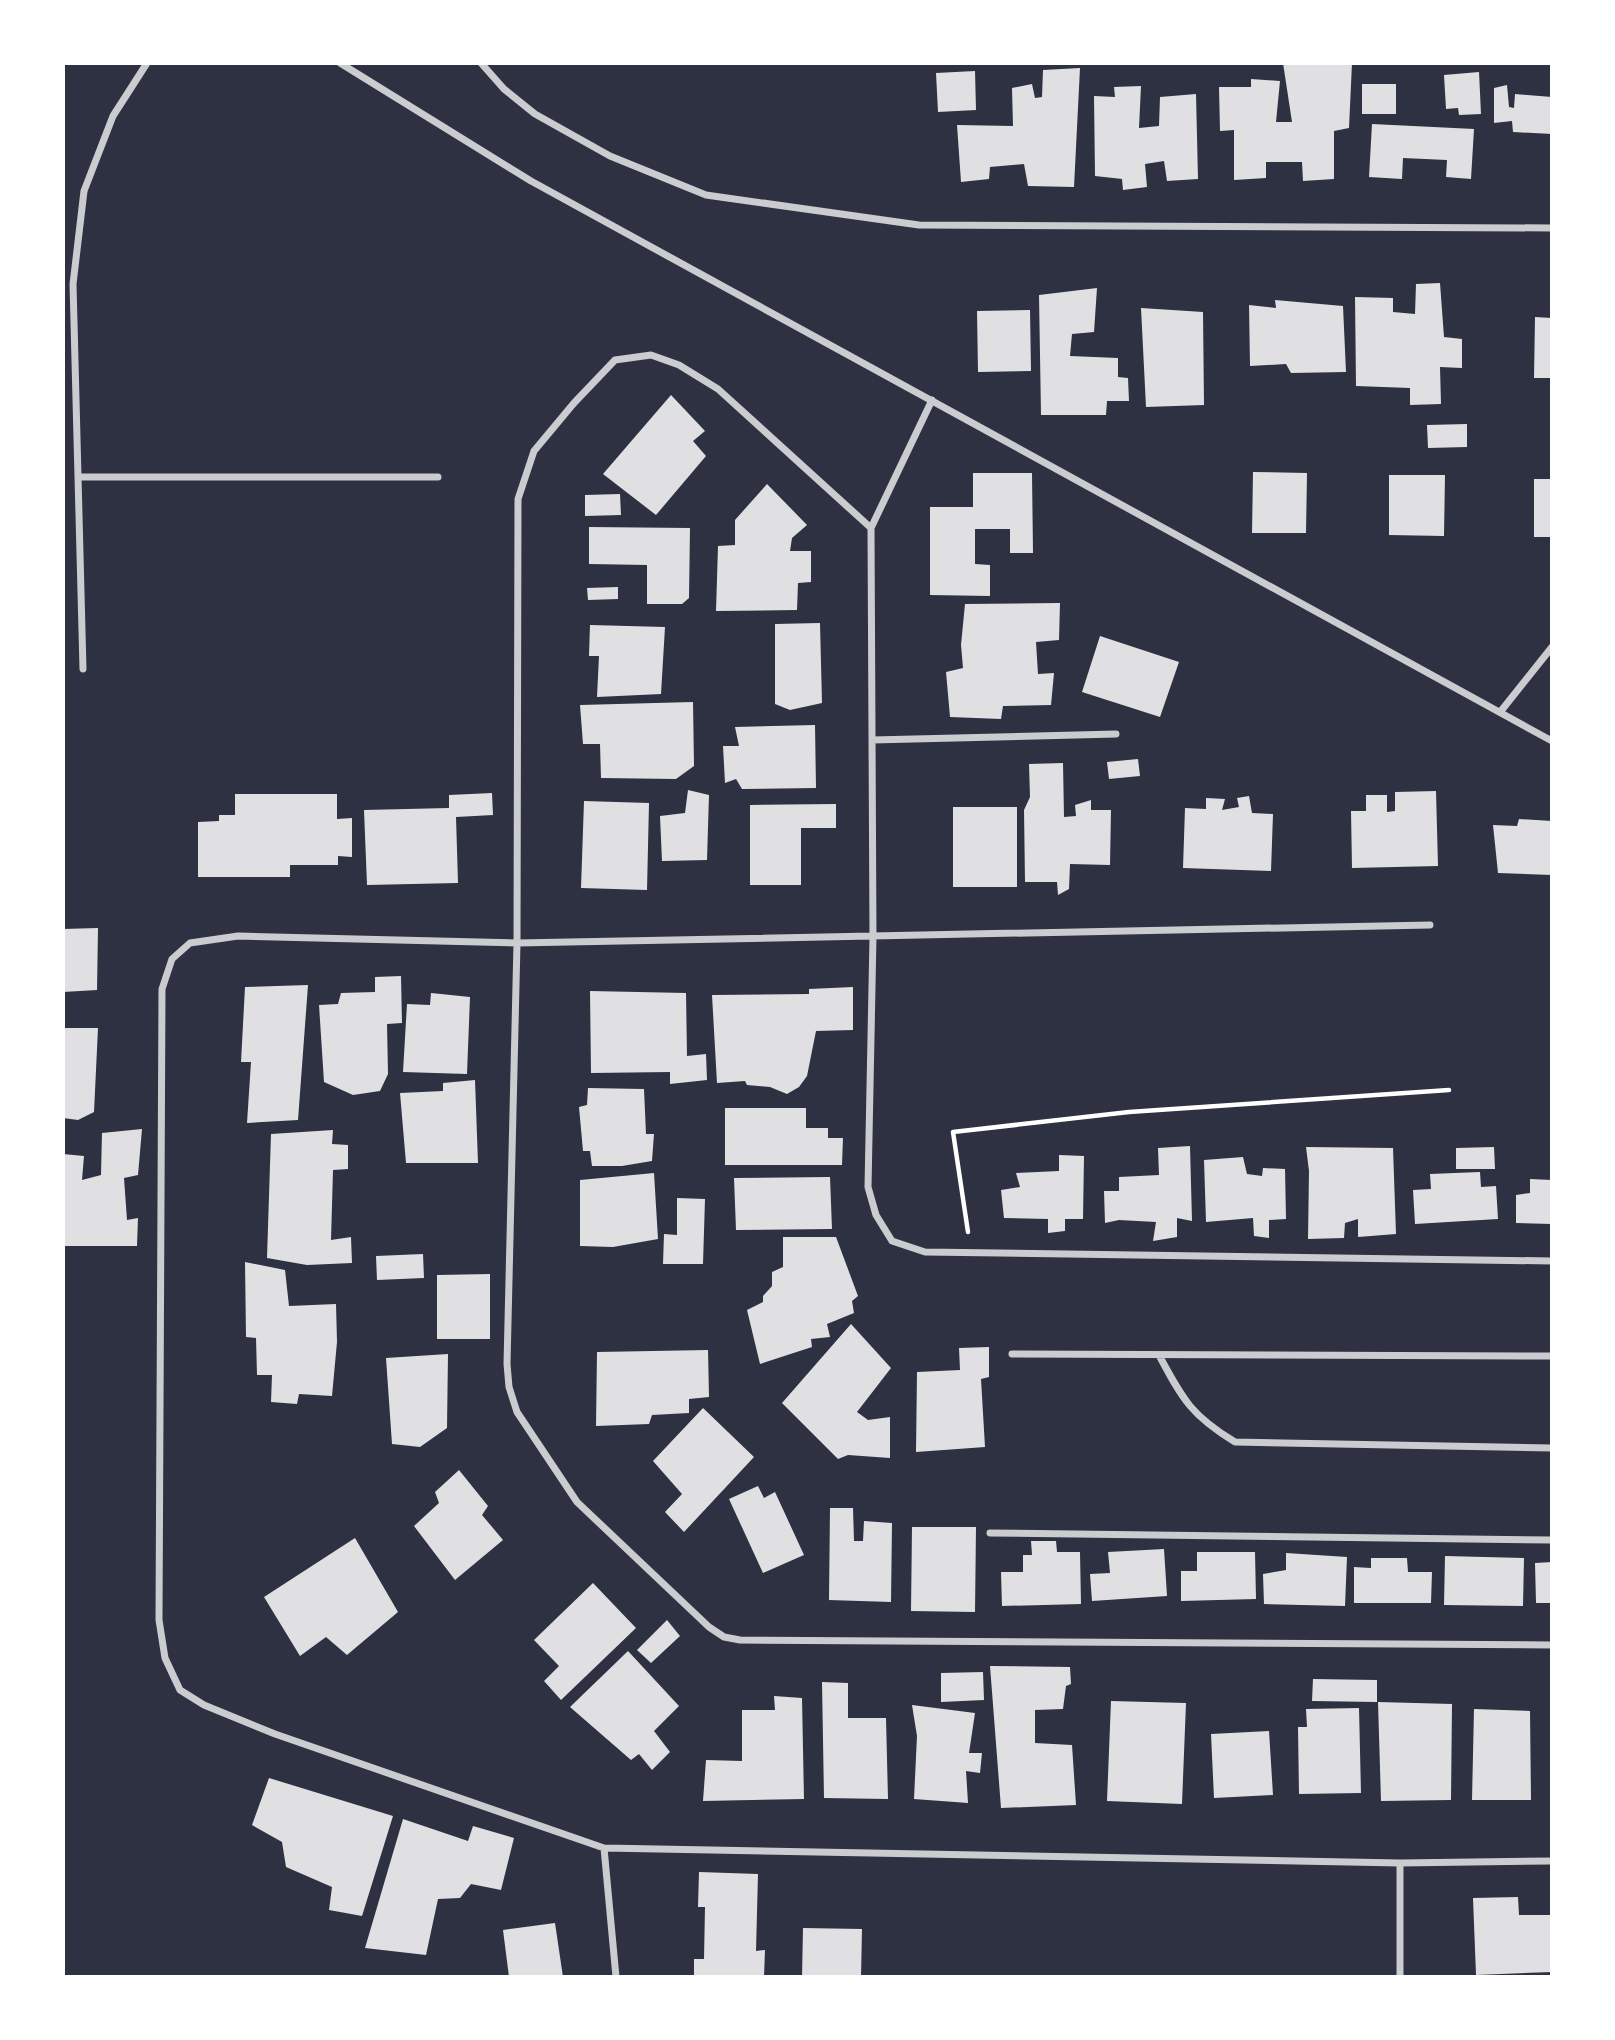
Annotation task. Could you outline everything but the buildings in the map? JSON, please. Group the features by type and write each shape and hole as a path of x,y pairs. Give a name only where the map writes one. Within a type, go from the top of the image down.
{"street":[{"path":"83,669 74,284 84,191 113,116 147,63"},
{"path":"340,63 531,181 1552,741"},
{"path":"481,63 504,89 535,114 610,156 706,195 919,225 1552,228"},
{"path":"871,528 718,390 679,365 651,355 615,360 534,451 518,499 517,943 509,1387 517,1412 577,1502 716,1632 740,1640 1552,1645"},
{"path":"932,400 871,528 873,937 868,1187 876,1215 892,1241 925,1252 971,1254 1552,1261"},
{"path":"80,477 438,477"},
{"path":"1501,711 1552,647"},
{"path":"872,740 1115,734"},
{"path":"1430,925 517,943 238,936 190,943 172,960 162,989 159,1620 165,1658 180,1690 204,1705 275,1734 604,1848 1399,1863 1552,1861"},
{"path":"1012,1354 1160,1357 1552,1356"},
{"path":"1160,1357 1185,1402 1207,1425 1235,1442 1552,1447"},
{"path":"990,1533 1552,1540"},
{"path":"604,1848 616,1977"},
{"path":"1399,1863 1400,1977"}],"path":[{"path":"971,1254 953,1132 1129,1112 1449,1090"}]}
